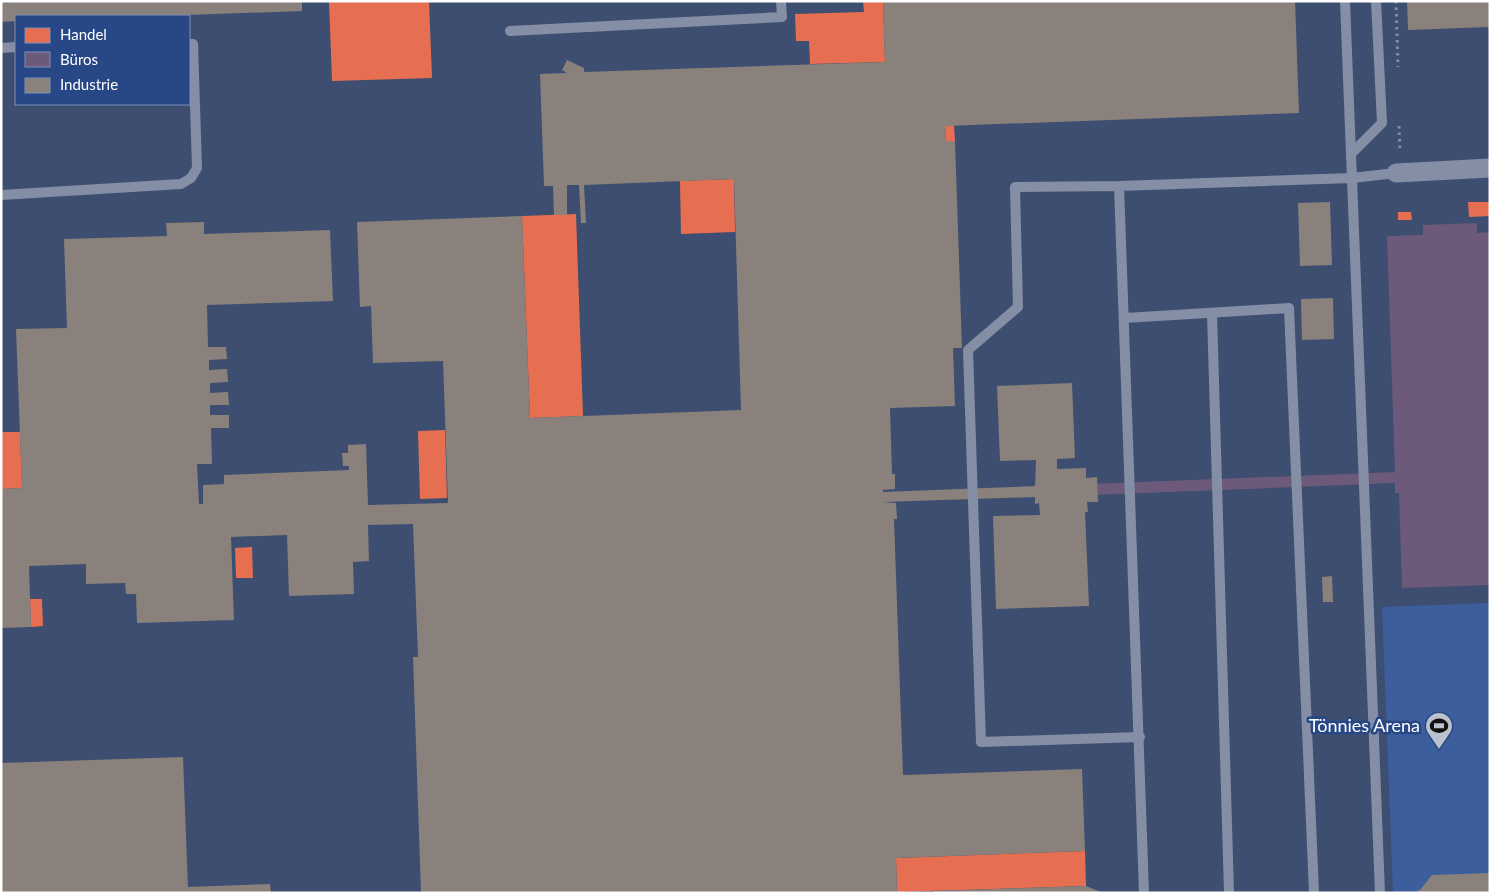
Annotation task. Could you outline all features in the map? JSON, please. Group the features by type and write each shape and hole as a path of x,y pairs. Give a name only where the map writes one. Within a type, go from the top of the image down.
{"street":[{"path":"1396,173 1490,168"}],"lane":[{"path":"510,31 782,17 781,1"},
{"path":"1345,1 1380,893"},
{"path":"1351,154 1382,123 1376,1"},
{"path":"1,196 181,184 190,178 197,168 193,44 190,44"},
{"path":"1,48 15,47"},
{"path":"1140,737 982,742 968,350 1018,307 1015,186 1119,186 1352,178 1396,173"},
{"path":"1119,186 1140,737 1144,893"},
{"path":"1125,318 1289,308 1314,893"},
{"path":"1212,313 1229,893"}],"shaded area":[{"name":"Tönnies Arena","path":"1490,603 1490,893 1393,893 1382,607"}],"building: Handel":[{"path":"329,1 429,1 432,78 332,81"},
{"path":"863,1 883,1 885,62 810,64 809,41 796,41 795,14 864,12"},
{"path":"954,125 955,141 946,141 945,126"},
{"path":"734,179 735,232 681,234 680,181"},
{"path":"1468,202 1490,202 1490,216 1469,217"},
{"path":"1398,212 1411,212 1412,220 1398,220"},
{"path":"576,214 583,416 530,418 522,216"},
{"path":"445,430 447,498 420,499 418,431"},
{"path":"1,432 20,432 22,488 1,489"},
{"path":"252,547 253,578 236,578 235,548"},
{"path":"30,599 42,599 43,626 31,627"},
{"path":"1085,851 1086,886 897,892 896,858"}],"building: Büros":[{"path":"1477,223 1477,233 1490,232 1490,585 1402,588 1399,493 1395,493 1395,483 1067,496 1066,485 1395,472 1387,236 1423,235 1423,225"}],"building: Industrie":[{"path":"1,1 302,1 302,11 186,15 15,15 15,21 1,22"},
{"path":"883,1 1295,1 1299,113 945,126 946,141 955,141 962,348 953,348 955,406 890,408 892,474 895,474 895,489 883,490 883,492 1035,486 1036,460 1000,461 997,386 1072,383 1075,458 1057,459 1057,469 1086,468 1086,478 1097,477 1098,502 1087,502 1088,512 1085,512 1089,606 996,609 993,516 1040,515 1039,503 1035,504 1035,497 883,502 896,503 897,519 894,519 903,775 1082,769 1085,851 896,858 897,893 421,893 413,657 418,657 413,524 368,525 369,561 353,562 354,594 289,596 287,535 231,537 234,620 137,623 136,594 126,594 125,583 86,584 86,564 29,566 31,627 1,628 1,489 22,488 16,329 67,328 64,239 167,236 166,223 204,222 204,234 330,230 333,301 207,305 208,347 226,347 227,359 209,360 209,370 227,369 228,382 210,383 210,393 228,392 229,405 210,405 210,415 229,415 229,428 211,428 212,464 197,464 199,504 203,504 203,485 224,484 224,475 349,470 349,466 343,466 342,453 348,453 348,445 366,444 368,505 448,503 443,361 373,363 371,306 360,307 357,222 522,216 530,418 741,410 734,179 584,185 586,223 581,223 579,185 567,185 567,215 554,215 553,186 544,186 540,74 567,73 562,70 567,60 584,68 584,72 885,62"},
{"path":"1407,1 1490,1 1490,27 1408,30"},
{"path":"1330,202 1332,265 1300,266 1298,203"},
{"path":"1333,298 1334,339 1302,340 1301,299"},
{"path":"1332,576 1333,602 1323,602 1322,577"},
{"path":"183,757 188,887 270,884 271,893 1,893 1,763"},
{"path":"1490,873 1490,893 1421,893 1416,891 1420,890 1432,875"},
{"path":"1086,886 1103,893 934,893 934,891"}],"place":[{"name":"Tönnies Arena","path":"1439,750"}]}
